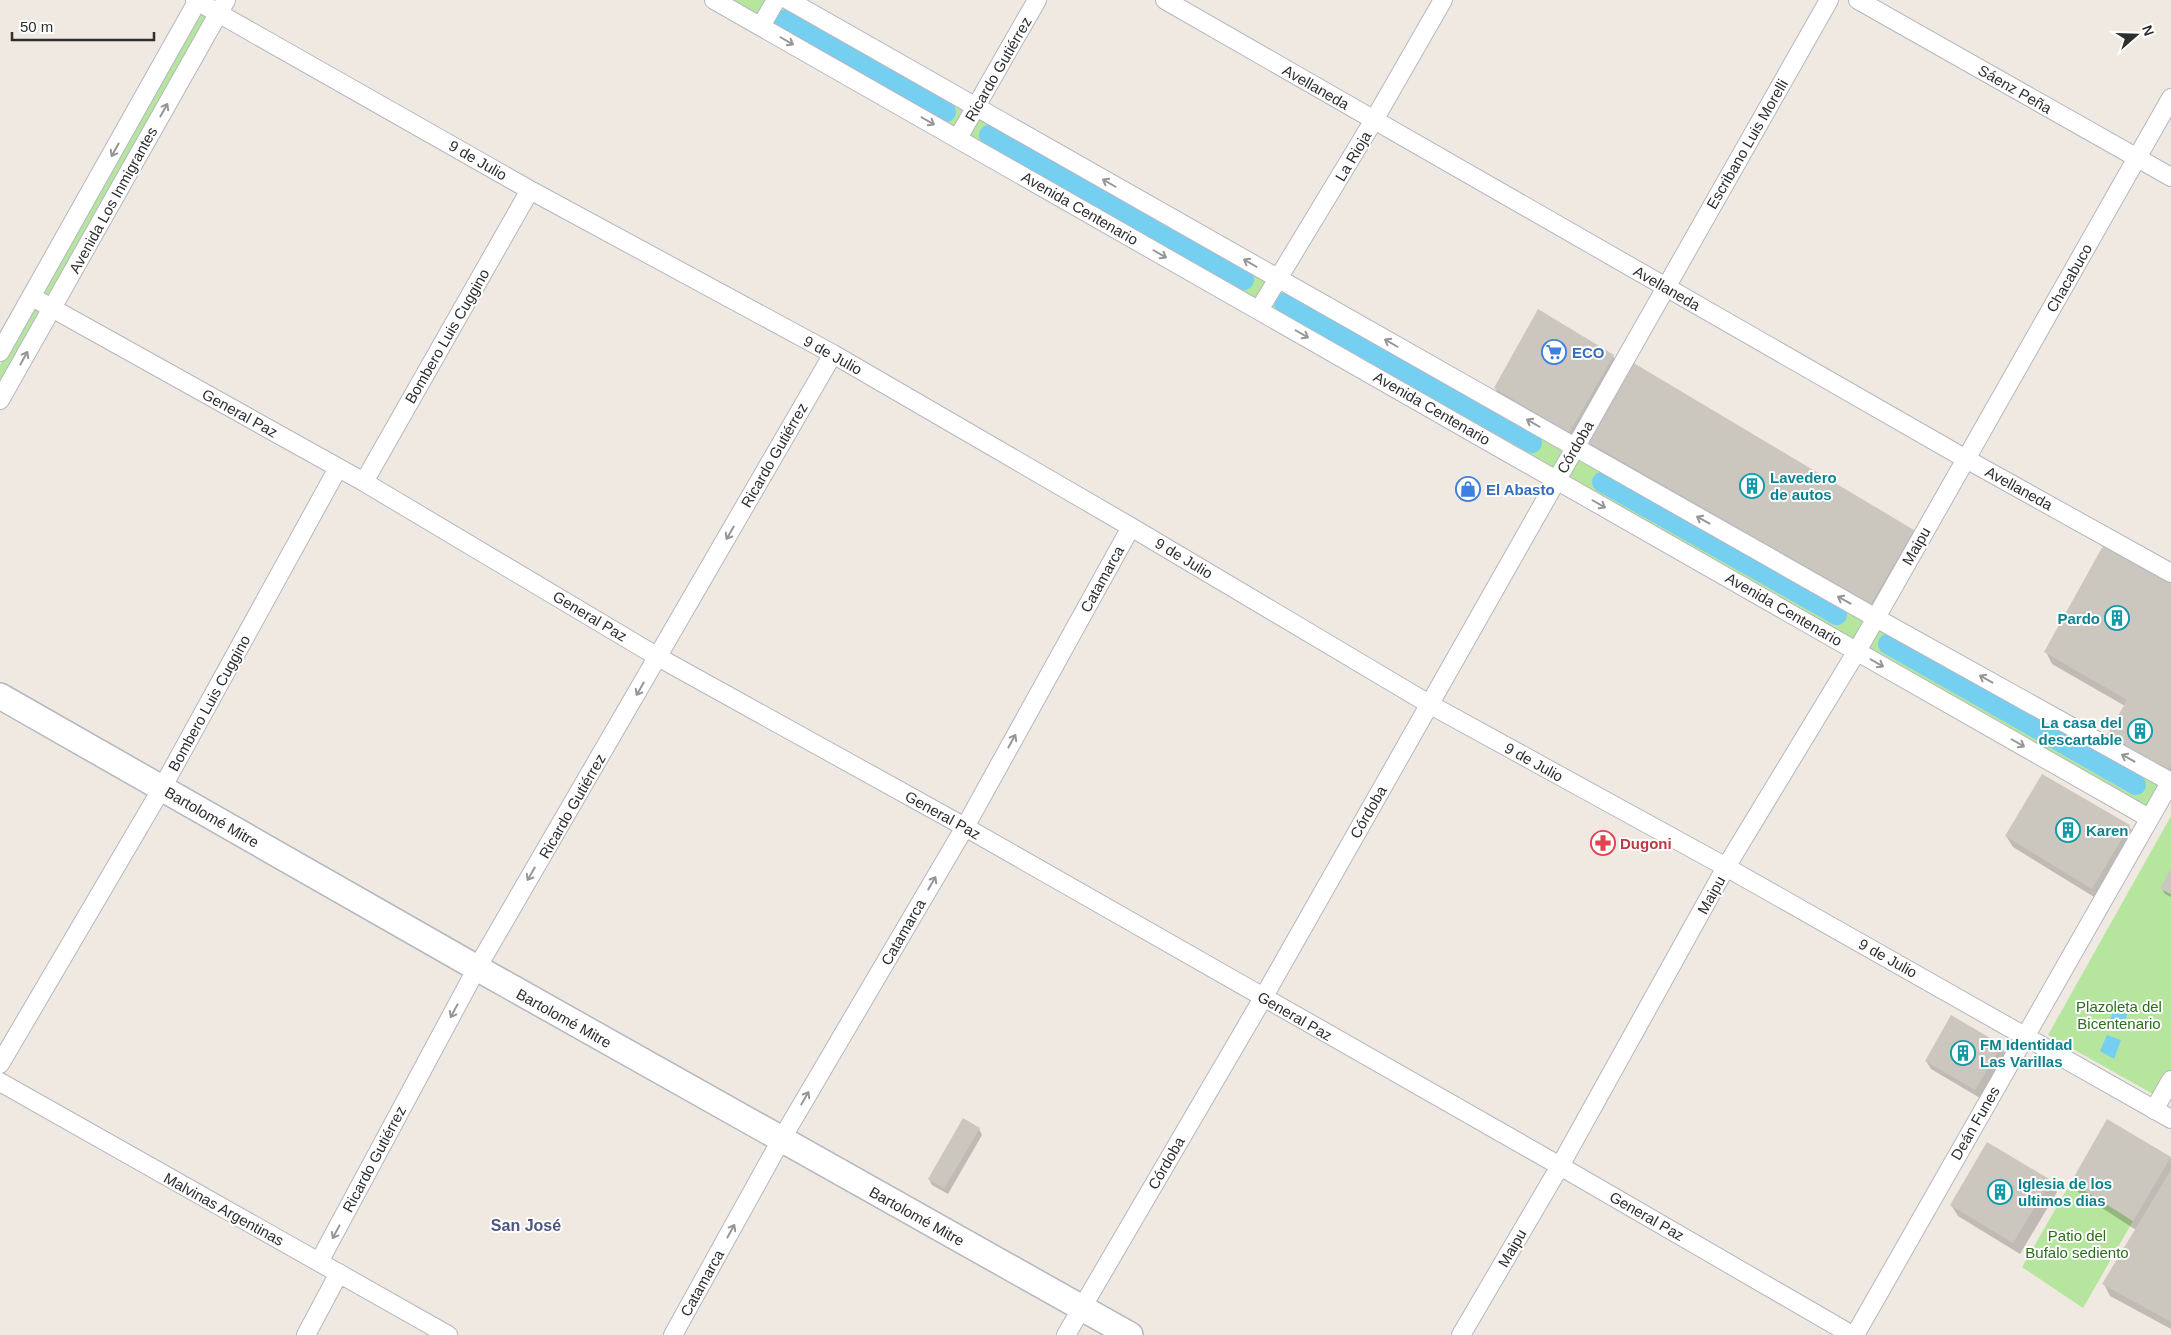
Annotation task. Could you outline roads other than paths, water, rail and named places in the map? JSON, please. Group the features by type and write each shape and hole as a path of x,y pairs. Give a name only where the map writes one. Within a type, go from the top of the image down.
{"main road":[{"name":"Bartolomé Mitre","path":"0,696 781,1140 1130,1335"}],"street":[{"name":"9 de Julio","path":"197,0 222,7 530,190 833,354 1131,527 1429,704 1726,867 2171,1119"},
{"name":"Avenida Los Inmigrantes","path":"0,352 5,332 32,297 197,0"},
{"name":"Avenida Centenario","path":"714,0 2150,818"},
{"path":"761,26 776,0"},
{"path":"788,0 1575,448 2171,782"},
{"name":"Ricardo Gutiérrez","path":"958,138 1037,0"},
{"name":"Avellaneda","path":"1165,0 1966,458 2171,573"},
{"name":"La Rioja","path":"1259,310 1374,120 1443,0"},
{"name":"Escribano Luis Morelli","path":"1666,287 1829,0"},
{"name":"Sáenz Peña","path":"1858,0 2171,178"},
{"name":"Avenida Los Inmigrantes","path":"0,400 222,7"},
{"name":"Chacabuco","path":"1966,458 2171,98"},
{"name":"Bombero Luis Cuggino","path":"364,482 530,190"},
{"name":"Córdoba","path":"1066,1335 1263,998 1666,287"},
{"name":"General Paz","path":"32,297 364,482 658,657 965,827 1854,1335"},
{"name":"Ricardo Gutiérrez","path":"319,1262 477,968 833,354"},
{"name":"Maipu","path":"1462,1335 1560,1166 1726,867 1857,651 1966,458"},
{"name":"Bombero Luis Cuggino","path":"0,1064 162,788 338,468"},
{"name":"Catamarca","path":"673,1335 781,1140 965,827 1131,527"},
{"name":"Deán Funes","path":"1854,1335 2171,782"},
{"path":"2154,1110 2171,1080"},
{"name":"Malvinas Argentinas","path":"0,1082 448,1335"},
{"path":"306,1335 339,1273"}],"water":[{"path":"2116,1000 2129,1007 2123,1029 2109,1024"},
{"path":"2107,1035 2121,1040 2114,1059 2100,1051"}],"waterway":[{"path":"784,20 946,112"},
{"path":"989,135 1244,280"},
{"path":"1284,303 1532,443"},
{"path":"1602,482 1837,615"},
{"path":"1888,644 2136,785"}],"place":[{"name":"ECO","path":"1554,352"},
{"name":"Lavedero de autos","path":"1752,486"},
{"name":"El Abasto","path":"1468,489"},
{"name":"Pardo","path":"2117,618"},
{"name":"La casa del descartable","path":"2140,731"},
{"name":"Karen","path":"2068,830"},
{"name":"Dugoni","path":"1603,843"},
{"name":"FM Identidad Las Varillas","path":"1963,1053"},
{"name":"Iglesia de los ultimos dias","path":"2000,1192"}],"district":[{"name":"San José","path":"526,1225"}],"park label":[{"name":"Plazoleta del Bicentenario","path":"2119,1014"},
{"name":"Patio del Bufalo sediento","path":"2077,1244"}]}
